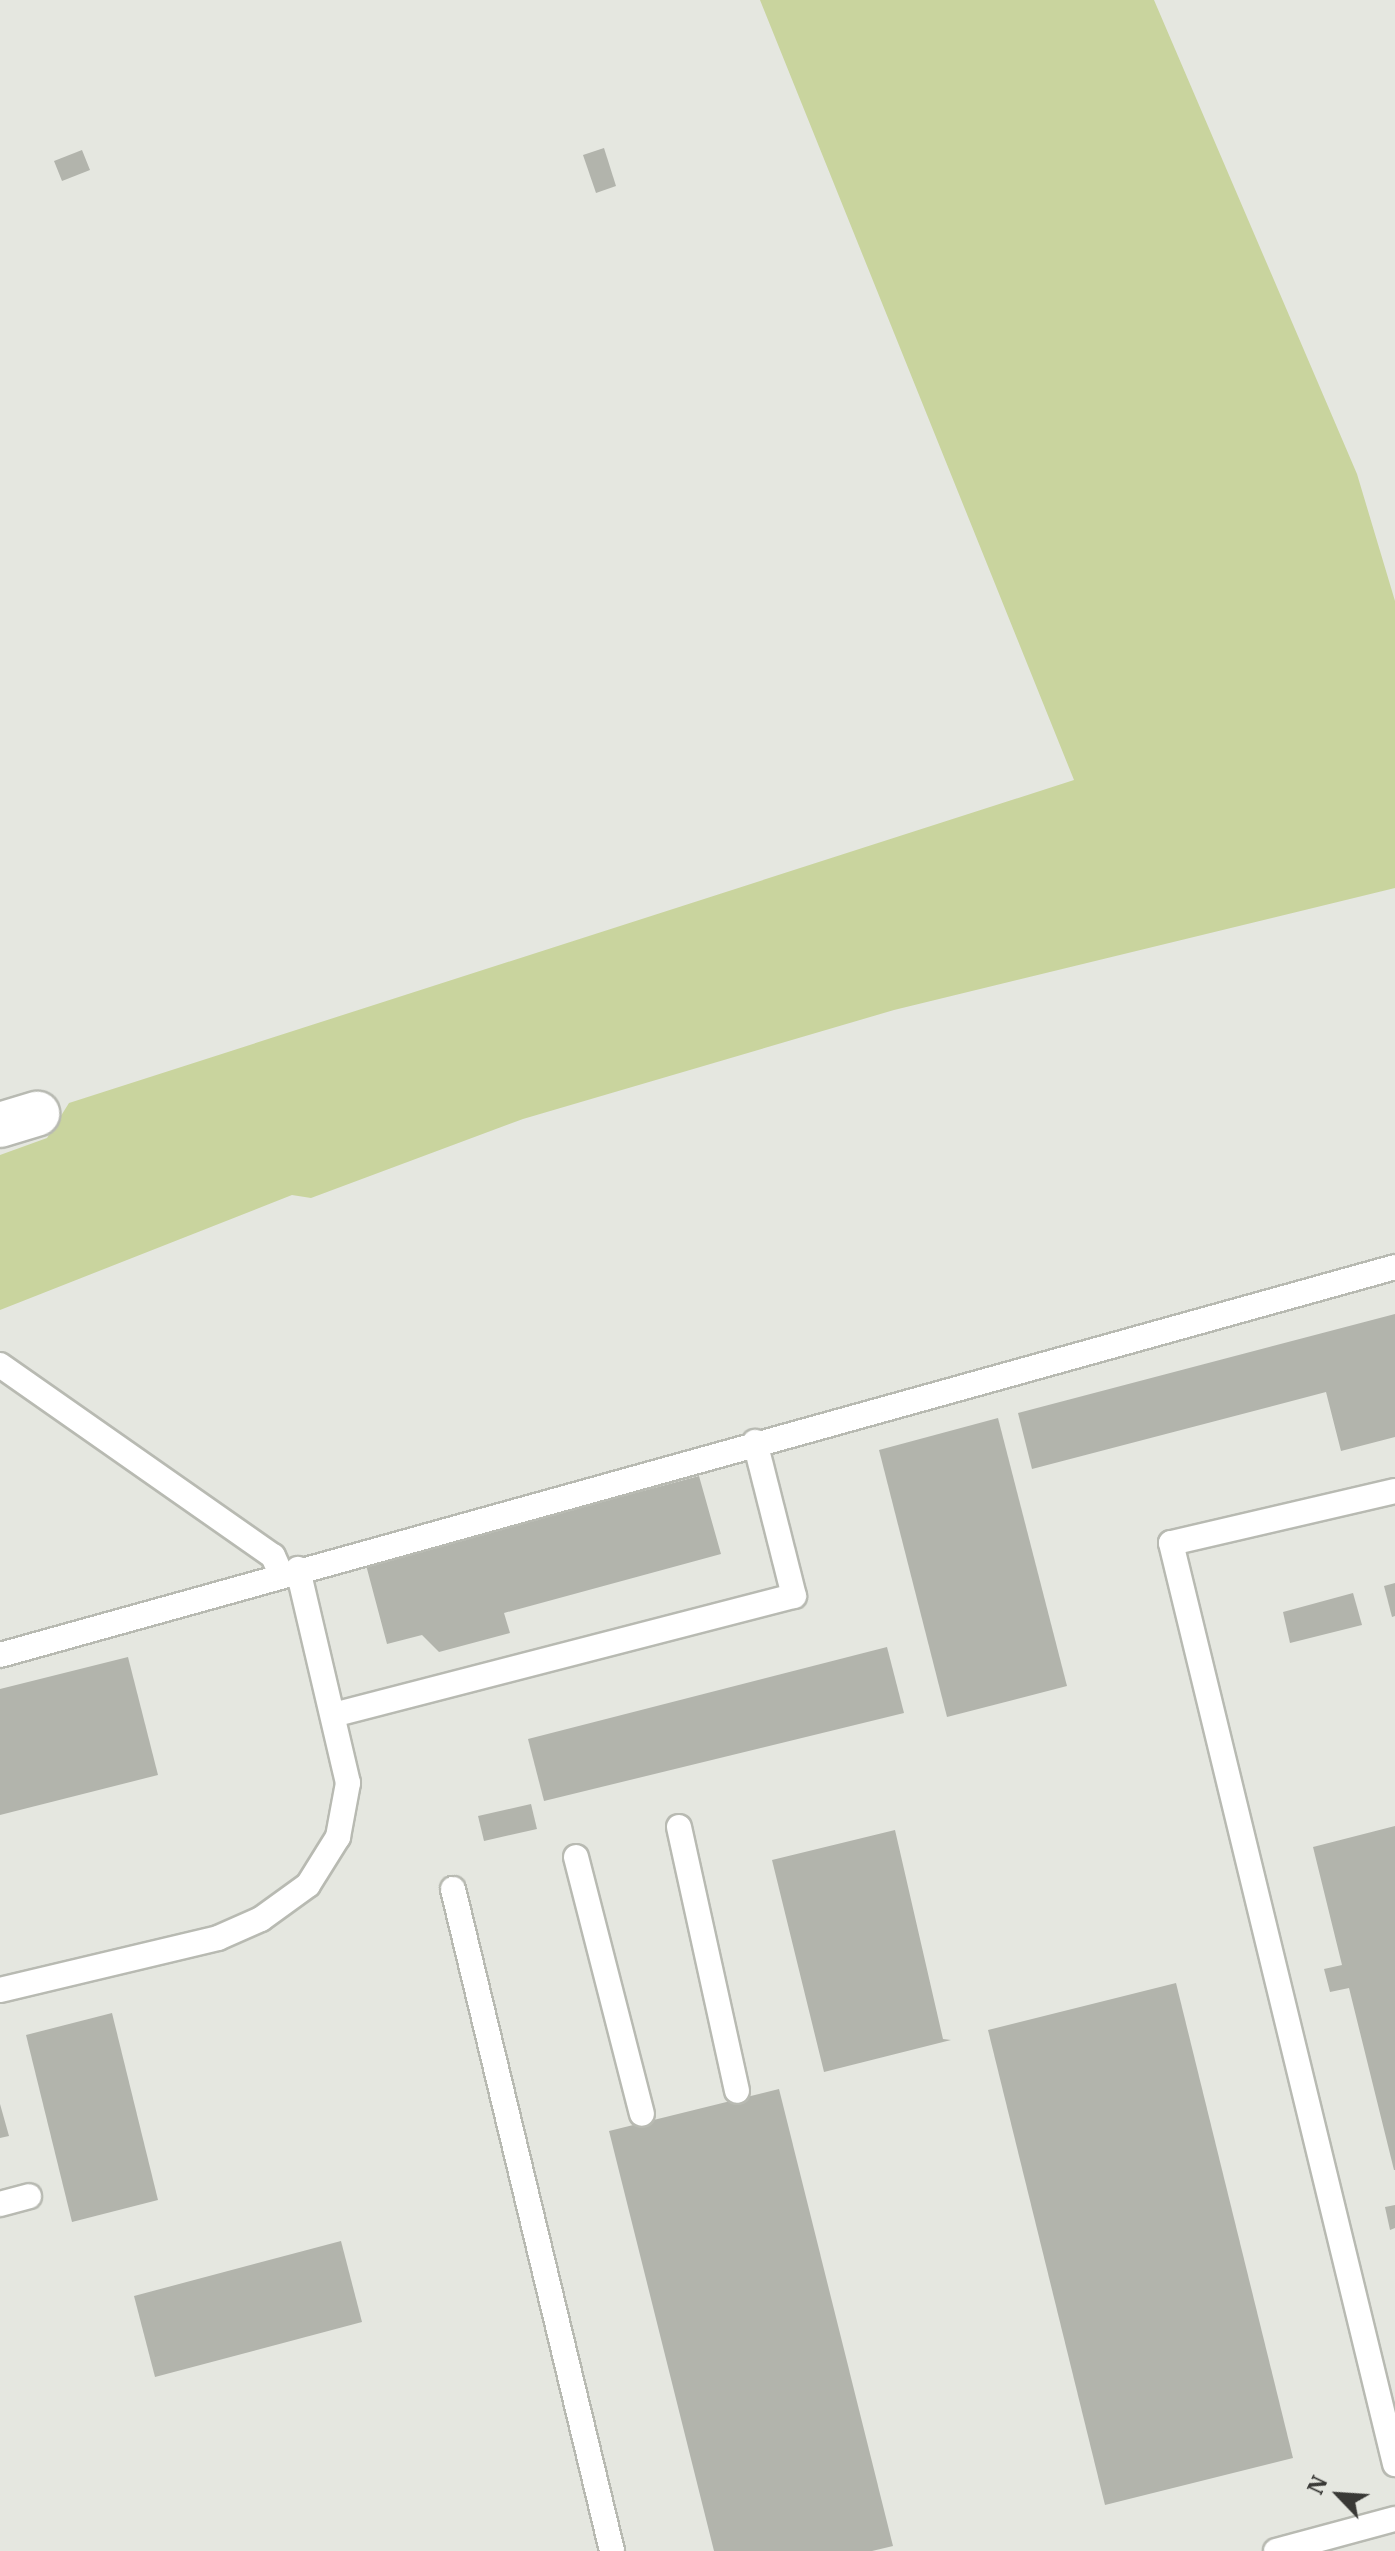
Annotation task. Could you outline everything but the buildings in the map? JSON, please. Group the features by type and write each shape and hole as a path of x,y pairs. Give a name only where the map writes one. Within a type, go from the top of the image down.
{"lane":[{"path":"0,1655 755,1442 1395,1267"},
{"path":"0,1365 273,1556 290,1572 333,1715 348,1783 338,1837 308,1885 261,1919 218,1938 0,1990"},
{"path":"333,1715 794,1596 755,1442"},
{"path":"1395,1491 1171,1543 1395,2464"},
{"path":"679,1827 737,2091"},
{"path":"576,1857 642,2114"},
{"path":"453,1889 612,2551"},
{"path":"0,2204 29,2196"},
{"path":"1276,2551 1395,2519"}],"green space":[{"path":"760,0 1154,0 1357,474 1395,601 1395,888 894,1010 523,1119 311,1198 292,1195 0,1310 0,1155 47,1138 69,1103 1074,780"}]}
